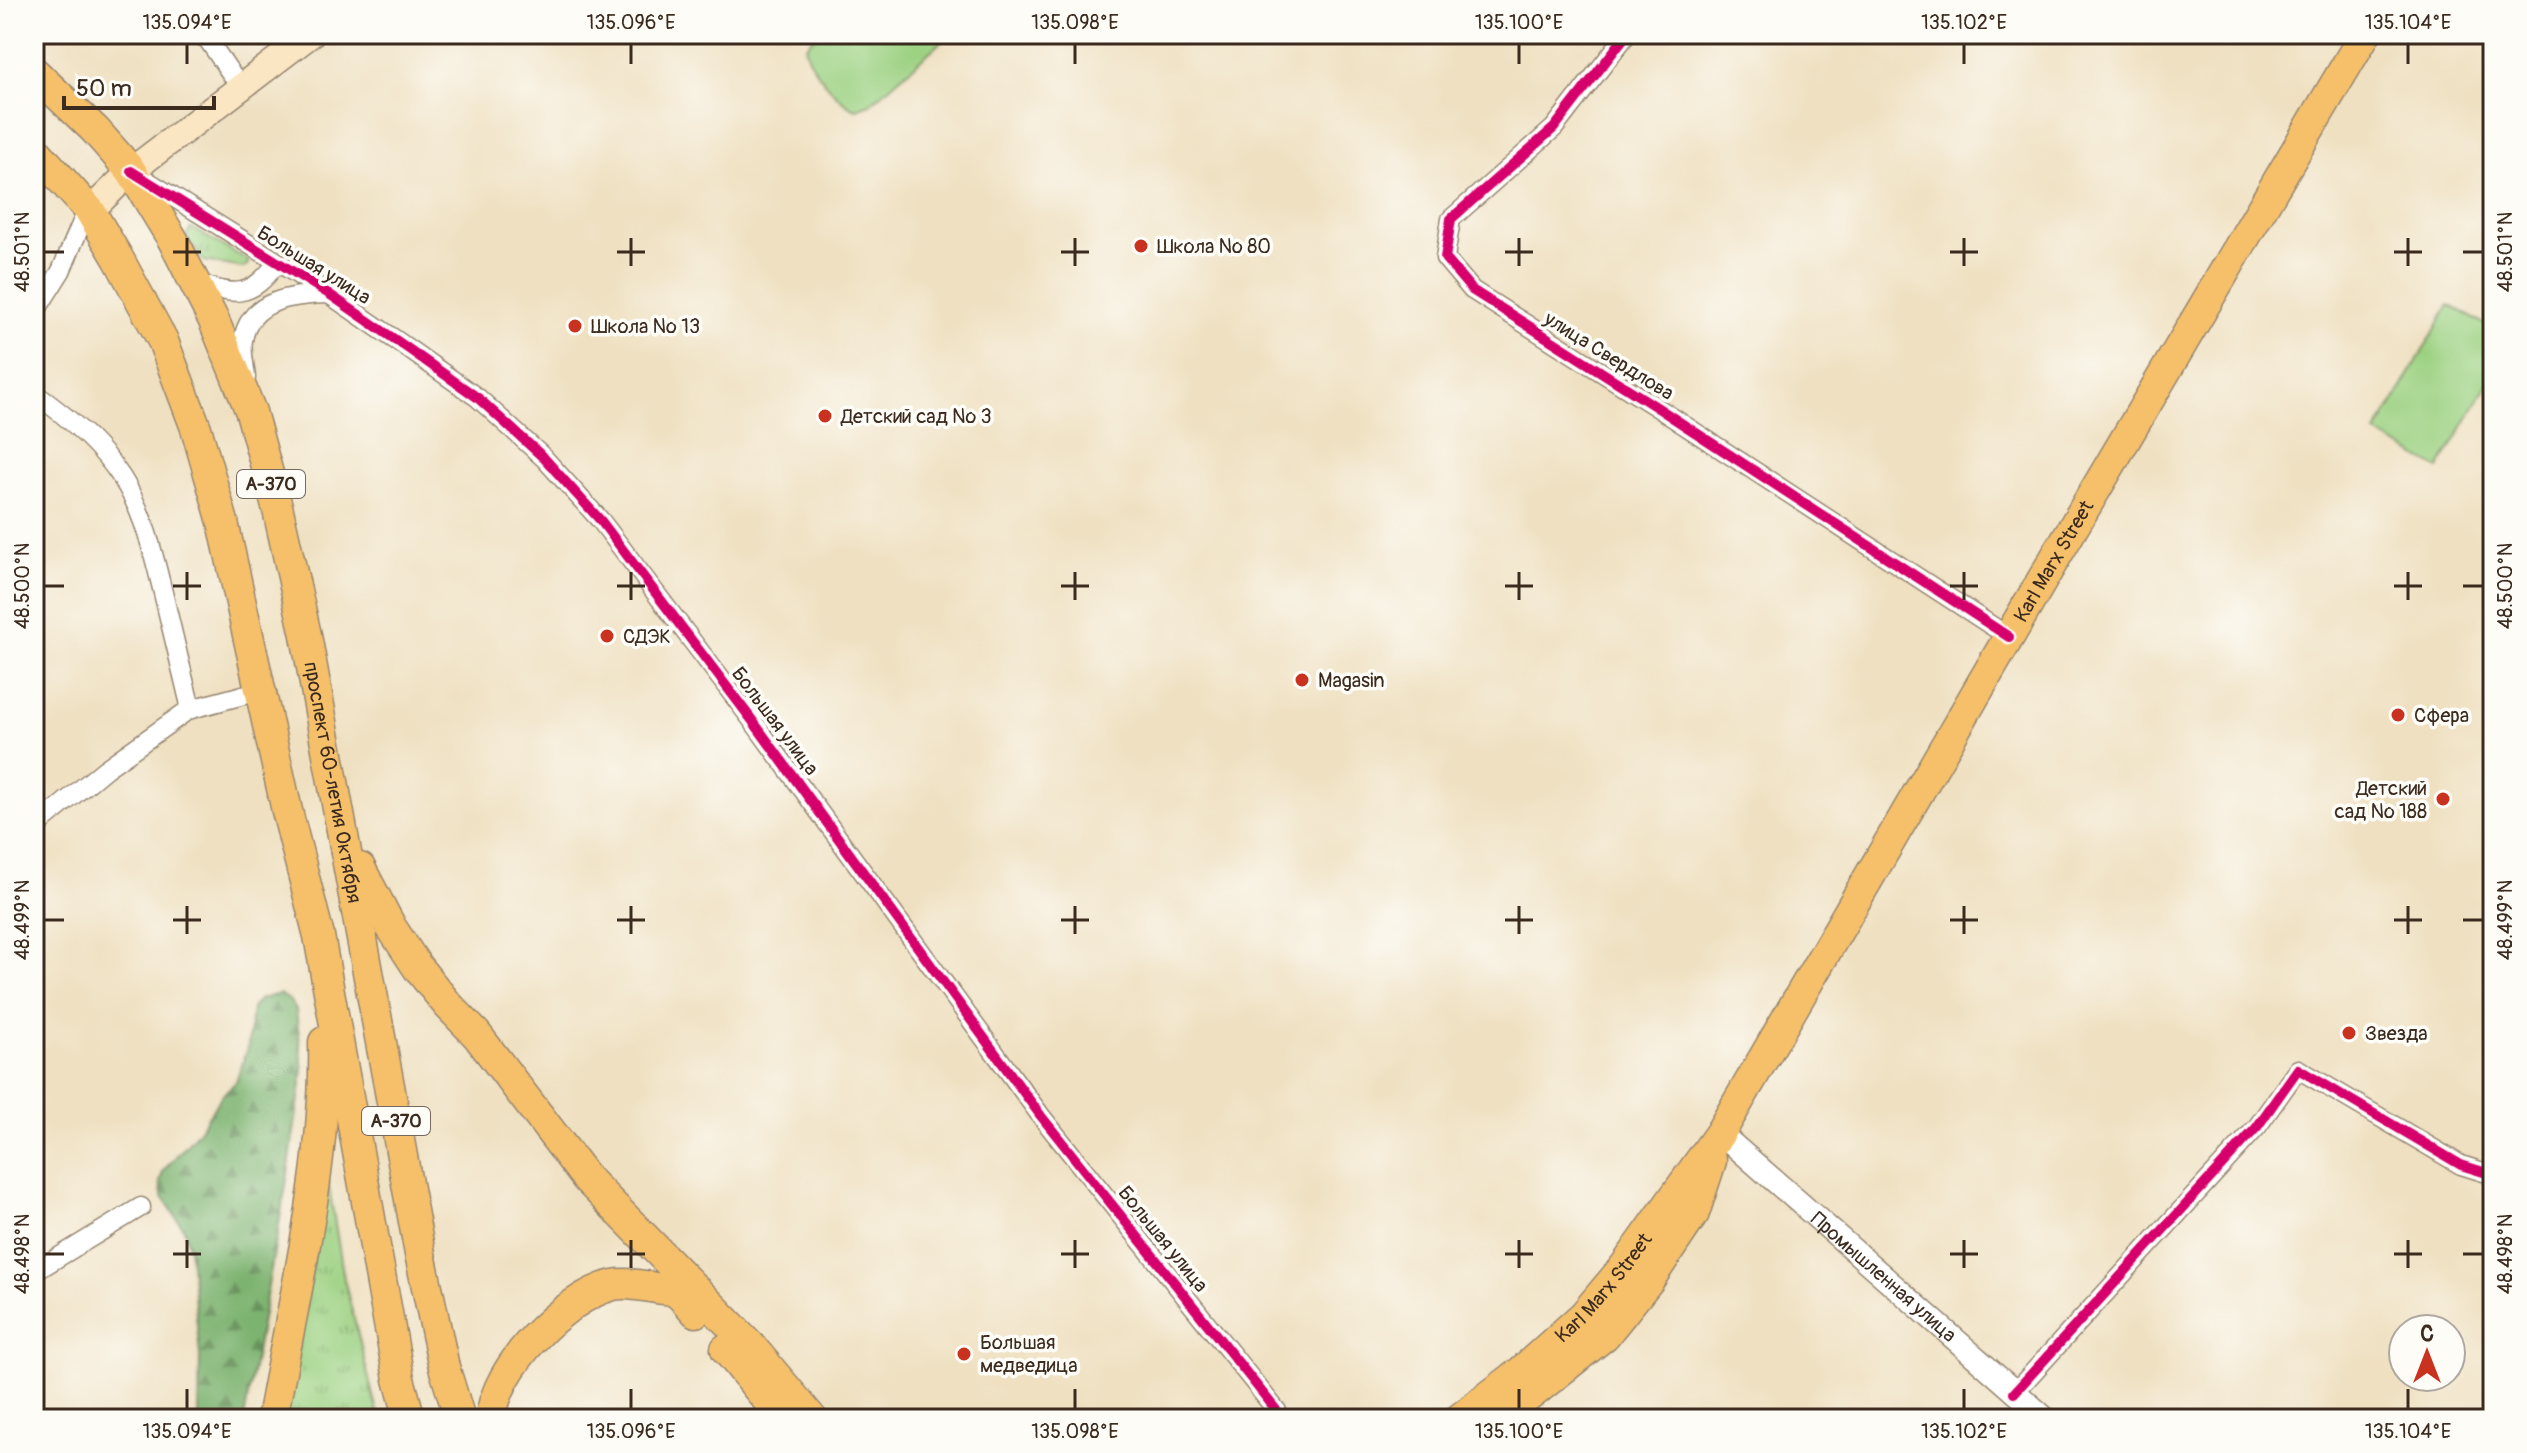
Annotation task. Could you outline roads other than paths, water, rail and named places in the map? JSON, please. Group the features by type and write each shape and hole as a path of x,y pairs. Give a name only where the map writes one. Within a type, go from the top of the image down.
{"highway":[{"name":"Karl Marx Street","path":"1459,1419 1522,1371 1584,1315 1625,1266 1720,1133 2365,34"},
{"name":"Большая улица","path":"34,72 95,130 131,171"},
{"name":"А-370","path":"34,149 90,211 163,341 196,428 223,522 287,811 319,936 399,1379 410,1419"},
{"name":"проспект 60-летия Октября","path":"131,171 214,321 251,412 284,538 342,821 420,1254 444,1367 460,1419"},
{"path":"342,821 364,876 391,927 418,968 477,1035 587,1179 749,1344 812,1419"},
{"path":"272,1419 322,1126 325,1072 319,936"},
{"name":"Karl Marx Street","path":"1500,1419 1605,1335 1649,1280 1694,1213 1720,1133"},
{"path":"491,1419 493,1400 502,1379 528,1345 578,1301 617,1284 675,1291 783,1419"}],"main road":[{"path":"90,211 131,171 311,34"}],"street":[{"path":"199,34 208,40 241,88"},
{"name":"улица Свердлова","path":"1627,34 1554,128 1451,219 1445,258 1472,290 2009,637"},
{"name":"Большая улица","path":"131,171 329,294 478,398 544,458 601,521 752,720 1041,1116 1277,1411"},
{"path":"34,314 61,271 82,222 90,211"},
{"path":"194,282 213,289 240,292 262,282 277,263"},
{"path":"251,412 242,343 247,325 266,305 292,295 329,294"},
{"path":"34,393 90,439 123,479 155,558 191,709"},
{"path":"34,828 105,769 191,709 262,690"},
{"path":"2014,1393 2257,1127 2298,1069 2461,1165 2493,1175"},
{"name":"Промышленная улица","path":"1720,1133 2046,1419"},
{"path":"34,1272 141,1207"}],"place":[{"name":"Школа № 80","path":"1141,246"},
{"name":"Школа № 13","path":"575,326"},
{"name":"Детский сад № 3","path":"825,416"},
{"name":"СДЭК","path":"607,636"},
{"name":"Magasin","path":"1302,680"},
{"name":"Сфера","path":"2398,715"},
{"name":"Детский сад № 188","path":"2443,799"},
{"name":"Звезда","path":"2349,1033"},
{"name":"Большая медведица","path":"964,1354"}]}
